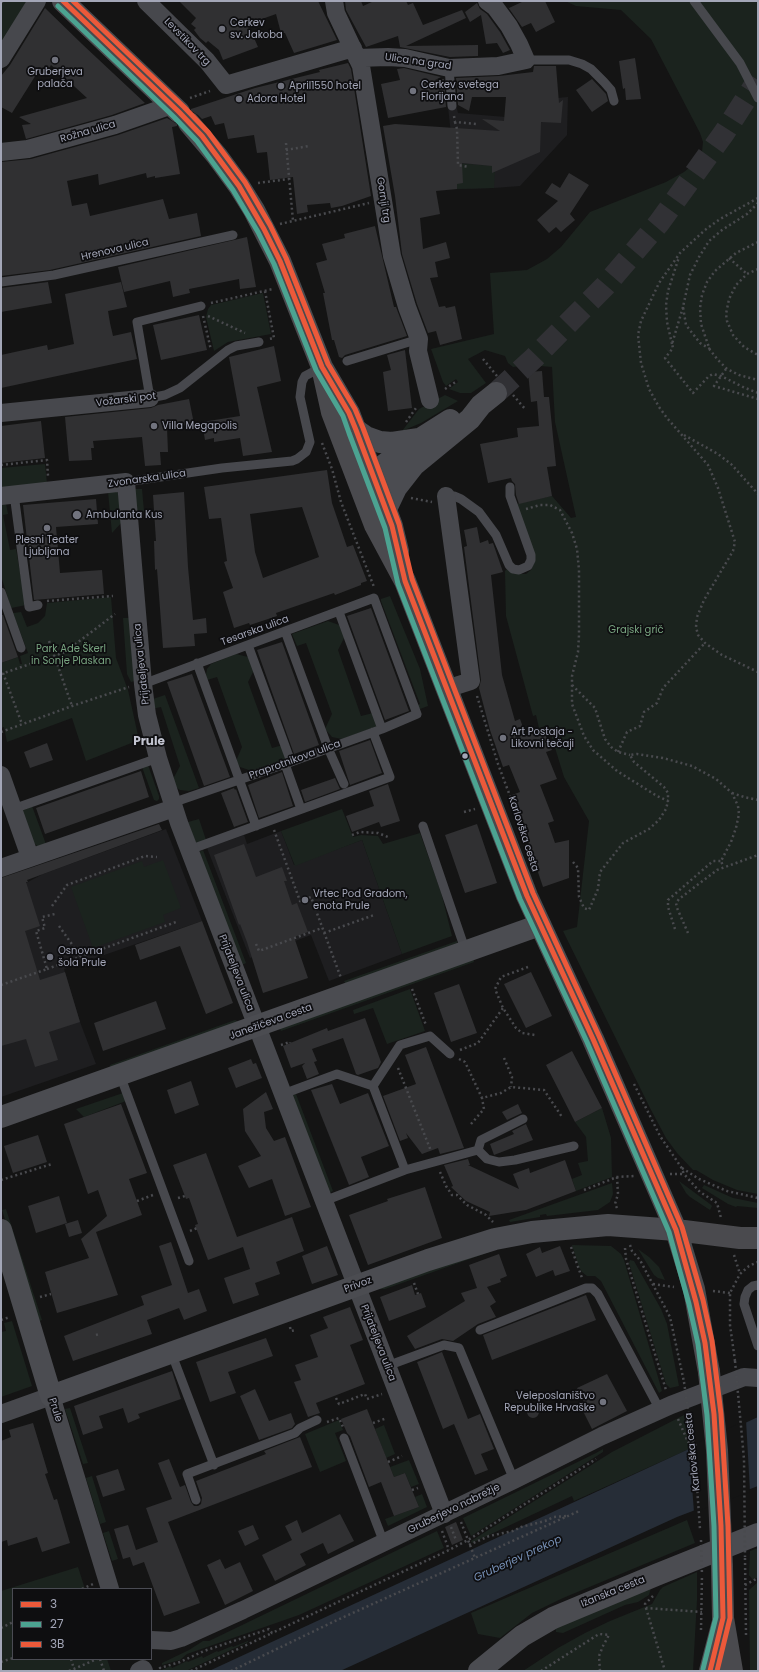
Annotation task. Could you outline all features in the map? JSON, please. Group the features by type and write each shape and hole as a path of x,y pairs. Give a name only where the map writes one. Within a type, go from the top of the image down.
{"main road":[{"path":"63,1 183,109"},
{"name":"Karlovška cesta","path":"183,109 239,186 254,210 280,261 322,367 332,412 374,472 392,526 405,581"},
{"name":"Karlovška cesta","path":"351,439 364,497 375,525 405,581 507,847 540,925 593,1039 676,1230 694,1289 709,1372 717,1450 724,1618 732,1671"},
{"path":"676,1230 740,1238 758,1238"},
{"name":"Karlovška cesta","path":"710,1671 724,1618"}],"street":[{"path":"1,59 37,1"},
{"name":"Levstikov trg","path":"146,1 196,50 226,85"},
{"name":"Gornji trg","path":"334,1 336,13 361,66 372,125 392,256 419,339 418,351 430,400"},
{"path":"487,1 494,7 508,26 519,44 526,60"},
{"path":"226,85 355,53"},
{"name":"Ulica na grad","path":"355,53 388,57 449,68 498,66 526,60"},
{"name":"Rožna ulica","path":"1,152 28,149 121,123 183,109"},
{"name":"Vožarski pot","path":"1,413 150,398"},
{"path":"364,497 374,472 420,439 488,399 470,419 414,465 396,488 386,509"},
{"path":"351,439 366,436 380,442 392,443 420,439"},
{"path":"374,472 388,472 414,465"},
{"name":"Zvonarska ulica","path":"8,495 126,482"},
{"name":"Prijateljeva ulica","path":"126,482 136,685 147,715 158,758 173,806 356,1286 448,1520"},
{"path":"446,689 471,681 447,501"},
{"path":"1,775 30,857"},
{"name":"Praprotnikova ulica","path":"1,868 173,806"},
{"name":"Janežičeva cesta","path":"1,1117 540,925"},
{"name":"Privoz","path":"51,1396 356,1286 495,1239 532,1232 608,1225 676,1230"},
{"name":"Prule","path":"1,1230 51,1396 103,1586"},
{"name":"Gruberjevo nabrežje","path":"152,1640 172,1640 181,1638 244,1610 384,1542 448,1520 514,1480 602,1436 668,1412 744,1377 757,1374"},
{"path":"1,1414 51,1396"},
{"name":"Ižanska cesta","path":"479,1671 522,1636 553,1618 656,1574 758,1534"},
{"path":"139,1671 151,1667"}],"lane":[{"path":"694,1 740,63 758,98"},
{"path":"526,60 568,60 582,64 591,69 611,90 614,101"},
{"path":"449,68 453,110"},
{"name":"Hrenova ulica","path":"1,282 54,275 233,235"},
{"path":"150,398 137,322 201,306"},
{"path":"347,361 419,339"},
{"name":"Vožarski pot","path":"150,398 165,395 180,388 213,360 228,350 236,346 259,342"},
{"name":"Zvonarska ulica","path":"126,482 298,459 306,452 310,442 300,397 302,382 305,376 322,367"},
{"path":"447,501 457,497 479,512 496,535 509,565 513,569 519,570 528,566 531,560 531,555 515,513 510,496 510,487"},
{"path":"8,495 29,607 38,606"},
{"path":"1,592 21,648"},
{"name":"Tesarska ulica","path":"136,685 374,598 417,714"},
{"path":"190,850 390,777 378,731 339,612"},
{"path":"285,631 328,748 344,784"},
{"path":"248,645 288,763 301,809"},
{"path":"197,663 238,781 256,826"},
{"name":"Praprotnikova ulica","path":"173,806 328,748 378,731 417,714"},
{"path":"13,809 158,758"},
{"path":"423,826 466,952"},
{"path":"374,1086 400,1045 430,1036 450,1054"},
{"path":"283,1094 337,1074 374,1086"},
{"path":"120,1075 189,1261"},
{"path":"374,1086 405,1170"},
{"path":"478,1150 481,1140 523,1119"},
{"path":"478,1150 487,1159 499,1162 515,1160 574,1146"},
{"path":"324,1201 405,1170 478,1150"},
{"path":"758,1285 753,1286 748,1290 744,1304 758,1346"},
{"path":"480,1330 586,1288 592,1288 598,1294 668,1412"},
{"path":"387,1366 444,1345 459,1348 514,1480"},
{"path":"171,1352 214,1465"},
{"path":"196,1500 187,1474 295,1433 300,1428 317,1420"},
{"path":"344,1438 384,1542"}],"path":[{"path":"1,2 6,1"},
{"path":"183,109 226,85"},
{"path":"453,110 457,129 458,165 469,167"},
{"path":"455,122 476,124"},
{"path":"286,143 293,221"},
{"path":"286,150 309,146"},
{"path":"256,183 289,179"},
{"path":"758,198 705,230 680,253 659,283 641,321 638,335 641,363 649,389 659,407 700,454 713,475 735,542 733,551 704,600 697,616 696,627 698,635 705,644 722,655 758,672"},
{"path":"280,224 383,200"},
{"path":"758,203 747,214 722,230 709,241 699,257 690,275 671,352 665,358 693,393 709,376 713,374 721,376 743,388 758,393"},
{"path":"710,350 701,324 700,308 702,295 707,282 715,271 729,258 744,248 758,242"},
{"path":"672,344 667,322 666,305 668,291 680,253"},
{"path":"729,258 747,274"},
{"path":"758,268 747,274 736,285 729,299 726,314 727,321 738,342 758,355"},
{"path":"201,306 274,289"},
{"path":"213,360 202,313 253,336 259,342 274,338 265,291"},
{"path":"683,307 686,325 700,343 710,350 727,369 738,375 758,380"},
{"path":"727,369 714,386 758,399"},
{"path":"445,389 457,381"},
{"path":"683,435 718,454 731,464 758,494"},
{"path":"323,444 332,469 340,502 371,578"},
{"path":"1,465 47,460 50,490"},
{"path":"407,498 447,501"},
{"path":"515,513 540,505 550,505 560,510 572,533 577,550 579,570 580,635 572,685 572,704 576,719 584,736 593,750 616,770 657,796 668,801"},
{"path":"38,606 47,601 113,596"},
{"path":"22,724 2,674 65,652 115,614"},
{"path":"49,641 72,706"},
{"path":"618,752 627,732 640,726 644,712 657,703 663,688 705,644"},
{"name":"Karlovška cesta","path":"471,681 479,701 498,764 520,823"},
{"path":"1,732 72,706 136,685"},
{"path":"572,685 595,708 605,739 611,747 618,752 630,755 637,754 656,757 692,766 716,779 732,793 758,800"},
{"path":"573,862 578,868 578,897 584,908 589,910 598,889 600,872 623,843 649,829 659,820 666,809 668,793 664,787 634,762 630,755"},
{"path":"723,866 721,861 731,842 739,814 738,806 732,793"},
{"path":"464,812 475,808"},
{"path":"271,821 300,901 311,897 346,995"},
{"path":"352,835 360,832 378,833 388,836"},
{"path":"688,933 682,924 676,903 710,874 723,866 758,855"},
{"path":"52,906 67,884 145,856 157,857"},
{"path":"675,929 668,906 668,900 713,862 721,861"},
{"path":"47,969 36,931 46,928 42,917 55,914"},
{"path":"324,933 374,915"},
{"path":"1,985 176,922"},
{"path":"59,926 81,957"},
{"path":"256,944 259,951 322,928"},
{"path":"528,967 501,977 495,989 503,1008 516,1028 522,1033 534,1034"},
{"path":"411,986 430,1036"},
{"path":"450,1054 478,1043 503,1008"},
{"path":"280,1046 290,1043"},
{"path":"450,1054 465,1062 482,1098 484,1109 471,1124"},
{"path":"393,1057 446,1186 452,1195 456,1195 467,1205 490,1218"},
{"path":"504,1058 512,1077 511,1087"},
{"path":"632,1080 660,1136 684,1174 700,1192 717,1203"},
{"path":"482,1098 501,1093 511,1087 544,1090 562,1117"},
{"path":"1,1180 52,1164"},
{"path":"681,1168 699,1179 727,1191 743,1196 758,1198"},
{"path":"584,1190 617,1177 618,1194 615,1204 618,1210"},
{"path":"137,1201 163,1191"},
{"path":"569,1243 586,1288"},
{"name":"Karlovška cesta","path":"630,1245 632,1251 640,1260 670,1317 684,1382 696,1473 702,1575 702,1612 700,1633"},
{"path":"625,1248 626,1259 666,1392"},
{"path":"746,1640 744,1459 735,1361 730,1325 730,1293 740,1274 749,1266 758,1262"},
{"path":"413,1281 418,1294"},
{"path":"37,1297 51,1294"},
{"path":"292,1331 296,1330"},
{"path":"336,1398 339,1404 365,1394 367,1399 386,1392"},
{"path":"668,1412 688,1442 693,1440 696,1446"},
{"path":"317,1420 324,1423 339,1418 344,1430 344,1438"},
{"path":"373,1424 387,1418"},
{"path":"388,1462 402,1456"},
{"path":"191,1671 449,1550 468,1540 596,1458"},
{"path":"231,1671 335,1621 579,1511"},
{"path":"469,1545 489,1536 554,1517 566,1516"},
{"path":"448,1520 456,1540"},
{"path":"448,1520 468,1540 475,1558"},
{"path":"448,1520 449,1550"},
{"path":"745,1585 758,1578"},
{"path":"89,1588 103,1586"},
{"path":"665,1671 645,1606 702,1612"},
{"path":"1,1628 12,1622"},
{"path":"151,1667 160,1668 180,1662 204,1651 269,1629 272,1633"},
{"path":"541,1671 600,1634 610,1635 603,1646 600,1656 600,1671"},
{"path":"1,1662 12,1658"},
{"path":"71,1660 74,1669"},
{"path":"69,1671 96,1660"},
{"path":"98,1660 104,1671"}],"shaded area":[{"path":"568,97 567,135 520,186 457,189 448,107 456,105 458,113 518,118 557,98"},
{"name":"Osnovna šola Prule","path":"166,829 202,921 64,969 80,1022 96,1064 1,1097 1,891"},
{"name":"Vrtec Pod Gradom, enota Prule","path":"281,831 294,865 362,840 402,954 329,981 311,935 250,958 207,848 244,835 247,844"}],"green space":[{"path":"1,1 27,1 1,47"},
{"name":"Grajski grič","path":"565,1 758,1 758,1194 737,1190 713,1180 696,1170 693,1170 677,1153 666,1138 650,1108 563,931 577,927 589,821 564,777 548,725 539,728 536,715 533,716 506,616 505,571 507,569 514,574 526,574 531,570 535,560 516,504 552,496 571,518 576,517 555,422 552,367 529,365 513,367 508,363 505,356 485,350 468,359 486,383 471,393 460,393 449,389 458,382 456,379 446,386 443,382 431,349 494,334 490,273 527,270 547,259 561,247 590,212 666,182 684,172 694,164 702,152 703,142 700,133 651,39 621,10 576,6"},
{"path":"455,163 492,166 492,170 495,171 494,188 457,189"},
{"path":"263,293 271,334 228,342 214,351 206,317 208,309 211,305"},
{"path":"445,395 458,401 421,423 402,431 419,409"},
{"path":"45,464 47,484 1,489 1,468"},
{"path":"134,489 142,489 144,511 137,519"},
{"path":"108,492 117,492 119,494 123,521 112,533"},
{"path":"6,504 8,514 3,515 10,550 16,549 26,605 11,608 1,576 1,505"},
{"path":"390,596 420,669 428,706 420,709 416,706 420,704 381,601 381,599"},
{"name":"Park Ade Škerl in Sonje Plaskan","path":"111,597 116,658 128,690 139,740 86,761 72,718 7,742 4,727 1,728 1,663 18,657 20,664 22,664 20,656 28,653 13,613 21,612 27,627 38,623 45,616 47,603"},
{"path":"123,618 130,618 135,681 131,682 127,674"},
{"path":"328,621 339,625 345,636 338,650 361,716 373,713 378,726 342,739 332,737 325,729 332,714 306,643 297,646 292,634"},
{"path":"236,654 248,657 255,668 248,682 272,748 283,745 288,759 252,771 240,767 236,761 242,747 217,677 207,680 206,675 207,669 211,664"},
{"path":"165,695 199,788 189,791 180,790 172,781 180,766 161,707 151,709 150,700"},
{"path":"148,765 159,796 157,801 154,800 142,767"},
{"path":"32,806 47,847 38,847 33,842 21,811"},
{"path":"342,809 353,837 361,835 378,836 383,844 420,833 441,892 452,936 402,954 362,840 295,866 281,831"},
{"path":"199,819 206,840 196,844 188,822"},
{"path":"203,850 246,963 242,965 199,852"},
{"path":"163,860 181,908 163,915 165,922 93,948 71,887 142,861 144,867"},
{"path":"457,941 457,943 346,985 344,981"},
{"path":"473,958 474,962 281,1031 279,1027"},
{"path":"410,989 425,1031 387,1044 373,1008 354,1014 353,1010"},
{"path":"235,1020 239,1022 111,1069 110,1065"},
{"path":"123,1093 126,1101 84,1117 76,1109"},
{"path":"296,1094 333,1191 329,1193 292,1095"},
{"path":"602,1108 611,1138 612,1177 576,1191 572,1179 582,1175 578,1163 588,1161 586,1137 575,1122"},
{"path":"679,1181 710,1204 712,1206 710,1210 690,1197"},
{"path":"612,1183 613,1194 610,1202 598,1210 547,1216 546,1214 540,1215 540,1217 510,1222 509,1220"},
{"path":"704,1185 733,1198 758,1203 758,1208 736,1207 728,1204 702,1188"},
{"path":"6,1209 42,1320 37,1322 2,1210"},
{"path":"572,1245 611,1246 621,1254 662,1391 659,1393 601,1281 595,1276 587,1276 582,1272"},
{"path":"498,1249 385,1289 379,1289 444,1263"},
{"path":"638,1249 659,1267 665,1280 654,1275"},
{"path":"630,1260 634,1261 661,1309 667,1324 679,1386 670,1388 666,1384 629,1263"},
{"path":"12,1321 32,1386 1,1397 1,1332 6,1331 4,1323"},
{"path":"70,1408 88,1463 83,1464 65,1409"},
{"path":"684,1415 689,1449 574,1501 572,1496 472,1543 471,1541 612,1452"},
{"path":"339,1420 343,1430 335,1433 346,1461 320,1472 305,1434"},
{"path":"384,1425 395,1454 386,1458 375,1429"},
{"path":"603,1449 603,1452 471,1536 463,1518"},
{"path":"409,1460 419,1484 411,1487 405,1473 394,1477 390,1467"},
{"path":"92,1476 106,1522 100,1524 86,1478"},
{"path":"422,1494 427,1507 388,1526 385,1519 419,1507 415,1497"},
{"path":"687,1520 695,1543 563,1598 532,1613 500,1638 478,1634 471,1613"},
{"path":"109,1531 118,1559 112,1561 103,1533"},
{"path":"437,1531 444,1548 299,1615 187,1654 180,1660 162,1665 162,1663 189,1650 203,1641 209,1641"},
{"path":"758,1548 758,1577 753,1580 749,1575 750,1551"},
{"path":"78,1567 85,1588 12,1588 12,1660 107,1660 111,1671 1,1671 1,1591"},
{"path":"697,1572 693,1671 523,1671 558,1648 585,1633 652,1604 663,1587"},
{"path":"758,1582 758,1671 750,1671 749,1590"},
{"path":"652,1584 649,1595 638,1602 625,1605 563,1633 556,1632 556,1625"},
{"path":"248,1641 186,1671 159,1671 171,1666 172,1668 202,1656 203,1658 217,1651 218,1652"}],"water":[{"name":"Gruberjev prekop","path":"758,1417 758,1486 677,1517 340,1671 209,1671"}],"pier":[{"path":"746,1420 750,1492 694,1512 689,1447"}],"building":[{"path":"179,1 318,1 337,40 294,53 285,33 281,33 276,14 248,24 258,47 223,60 219,50 208,41 206,43 194,30 196,28 191,24 196,18"},
{"path":"345,1 361,1 363,6 374,1 406,1 408,5 413,3 423,25 462,10 466,18 406,46 478,45 478,56 450,57 400,47 398,36 366,47 346,10"},
{"path":"524,1 545,1 555,22 536,32 531,23 522,27 508,7 509,8"},
{"path":"477,3 480,9 487,14 500,32 510,50 503,53 497,43 486,44 481,15 470,22 465,12"},
{"name":"Gruberjeva palača","path":"45,8 145,103 112,115 26,139 22,125 31,124 19,117 87,98 51,65 46,74 39,70 12,113 1,107 1,76 10,65"},
{"path":"635,58 641,99 626,100 619,61"},
{"path":"348,63 351,69 371,196 342,206 331,208 330,203 307,205 308,212 297,214 293,177 270,180 267,152 257,153 254,135 228,139 224,123 215,125 211,116 202,119 191,111 191,109 255,88 320,72 319,70"},
{"path":"534,66 556,66 559,103 563,100 561,123 541,122 540,152 492,173 492,166 462,163 463,183 457,184 457,189 436,191 440,214 420,218 423,249 446,242 450,258 435,262 438,277 430,278 439,307 445,306 446,308 455,306 462,339 440,345 436,331 428,333 417,304 402,254 395,196 383,126 395,124 500,131 482,119 504,121 506,97 472,97 469,111 458,105 456,78 499,76 533,72"},
{"name":"Cerkev svetega Florijana","path":"404,68 441,77 435,80 444,79 446,107 388,118 381,84 400,80 397,69"},
{"path":"592,79 606,94 608,101 592,112 576,90"},
{"path":"167,118 177,124 177,126 172,127 180,174 147,178 146,173 99,185 98,174 67,181 72,206 87,203 90,216 163,199 169,219 197,213 201,236 50,270 1,276 1,162 31,159 118,135"},
{"path":"569,173 589,185 570,214 575,220 561,232 556,227 549,233 537,220 558,201 545,193 552,183 560,188"},
{"path":"375,226 394,307 396,307 407,336 345,355 342,358 339,357 334,340 332,340 323,293 325,293 316,263 327,260 322,244 345,238 344,234"},
{"path":"247,237 256,287 240,289 239,279 189,289 190,293 173,297 170,281 124,292 118,267"},
{"path":"48,282 52,303 1,312 1,288"},
{"path":"121,282 127,307 108,311 110,323 113,336 131,332 137,359 1,388 1,355 47,345 48,350 74,344 65,294"},
{"path":"199,315 207,350 161,360 153,325"},
{"path":"274,346 281,381 257,387 272,452 243,456 240,438 214,442 214,438 205,440 202,422 240,416 229,357"},
{"path":"405,350 412,408 388,411 383,372 391,370 387,355"},
{"path":"542,371 544,397 549,397 556,466 547,467 552,496 519,504 515,484 511,478 488,483 480,444 518,437 517,428 539,426 537,401 531,402 528,372"},
{"path":"189,399 194,424 167,428 168,452 160,452 161,465 145,466 142,437 93,441 94,448 91,448 92,460 69,461 65,417 151,408 158,405"},
{"path":"41,421 45,458 1,463 1,426"},
{"path":"327,470 332,503 347,547 353,545 367,581 361,583 361,585 335,595 334,593 276,613 277,616 250,625 249,623 234,628 223,592 233,588 224,562 227,561 221,518 209,519 204,487","holes":["302,507 319,557 263,578 255,552 250,514"]},
{"path":"184,492 188,567 193,620 206,618 207,633 194,634 195,646 163,648 157,569 155,570 154,541 156,541 153,495"},
{"path":"96,499 98,524 56,527 60,573 102,570 104,594 34,600 23,505"},
{"path":"477,527 480,543 488,540 489,544 493,543 503,572 491,575 502,675 515,721 520,719 526,736 543,729 552,750 546,752 557,779 540,785 554,821 548,823 555,843 569,840 569,878 543,887 512,795 520,792 509,765 503,767 490,730 479,688 481,680 464,547 467,546 464,530"},
{"path":"371,608 409,711 385,720 347,616"},
{"path":"1,615 3,615 18,657 1,663"},
{"path":"282,642 319,745 294,754 257,650"},
{"path":"192,674 230,777 204,786 167,682"},
{"path":"370,740 382,773 350,785 339,751"},
{"path":"47,743 53,760 30,768 24,752"},
{"path":"141,771 149,797 45,834 36,808"},
{"path":"282,772 293,806 259,818 248,785"},
{"path":"335,778 340,789 305,802 301,790"},
{"path":"388,784 400,821 381,827 379,822 352,832 346,816 374,806 369,791"},
{"path":"234,788 235,790 236,789 248,822 234,827 221,793"},
{"path":"159,824 162,830 27,880 28,882 26,882 40,926 25,931 40,980 65,972 80,1022 49,1032 58,1060 35,1067 26,1039 1,1046 1,878"},
{"path":"477,824 497,883 465,893 445,835"},
{"path":"244,844 256,877 282,867 287,881 284,881 292,905 297,903 308,932 294,937 308,978 263,993 247,942 240,924 239,925 214,855"},
{"path":"202,921 233,1003 206,1014 180,946 140,960 135,945"},
{"path":"531,972 552,1016 526,1028 504,984"},
{"path":"459,984 477,1033 451,1042 434,993"},
{"path":"156,1001 166,1029 103,1051 94,1023"},
{"path":"365,1018 381,1062 378,1068 358,1075 356,1074 343,1038 312,1049 317,1061 314,1062 319,1074 307,1079 302,1066 305,1063 291,1068 283,1046 327,1028 328,1031"},
{"path":"426,1047 464,1148 440,1154 438,1148 422,1154 406,1133 408,1138 400,1141 383,1096 416,1084 405,1055"},
{"path":"572,1051 602,1108 575,1122 546,1065"},
{"path":"251,1059 253,1064 256,1063 262,1078 236,1088 228,1068"},
{"path":"191,1081 199,1105 175,1114 167,1090"},
{"path":"332,1084 340,1104 368,1093 389,1146 361,1157 369,1177 349,1185 311,1090"},
{"path":"266,1092 273,1109 264,1112 266,1128 274,1141 285,1137 311,1207 285,1216 272,1179 249,1188 238,1166 261,1156 245,1131 243,1109"},
{"path":"121,1104 147,1173 129,1179 142,1215 96,1232 118,1295 57,1313 45,1272 89,1258 81,1239 107,1216 98,1190 88,1194 64,1124"},
{"path":"518,1104 522,1113 507,1120 502,1112"},
{"path":"526,1124 533,1140 494,1155 490,1144 514,1134 512,1131"},
{"path":"38,1135 47,1162 13,1173 4,1146"},
{"path":"206,1153 237,1237 292,1217 304,1251 276,1262 280,1274 255,1283 259,1295 233,1304 224,1278 250,1269 243,1247 208,1260 195,1225 198,1224 189,1198 186,1199 173,1165"},
{"path":"468,1159 470,1165 468,1165 519,1189 513,1174 529,1168 530,1173 565,1160 576,1191 526,1210 489,1216 490,1212 466,1201 451,1187 453,1186 444,1165"},
{"path":"425,1187 442,1238 368,1265 349,1215 388,1201 387,1199"},
{"path":"59,1196 67,1223 36,1233 28,1206"},
{"path":"78,1220 82,1233 69,1237 65,1224"},
{"path":"171,1242 188,1293 199,1289 207,1311 184,1320 179,1308 147,1320 152,1334 73,1361 64,1336 144,1305 141,1296 172,1285 159,1246"},
{"path":"327,1246 338,1275 312,1284 302,1256"},
{"path":"560,1246 570,1271 555,1276 553,1270 536,1277 526,1254 540,1247 542,1253"},
{"path":"499,1254 507,1276 500,1279 501,1282 487,1287 496,1302 490,1306 496,1317 478,1324 453,1341 442,1339 415,1349 407,1336 465,1301 461,1293 477,1288 469,1265"},
{"path":"412,1285 415,1295 421,1293 426,1307 389,1321 380,1297"},
{"path":"586,1295 596,1320 492,1360 483,1335"},
{"path":"350,1307 363,1340 350,1345 365,1384 316,1403 320,1413 308,1417 294,1382 301,1380 295,1365 318,1357 310,1335 328,1328 323,1317"},
{"path":"266,1338 273,1356 228,1372 236,1393 210,1402 196,1362"},
{"path":"442,1352 468,1419 480,1414 494,1449 481,1454 488,1470 475,1475 454,1424 443,1429 417,1362"},
{"path":"172,1371 181,1399 138,1414 140,1418 128,1423 123,1408 99,1416 103,1428 83,1435 74,1406"},
{"name":"Veleposlaništvo Republike Hrvaške","path":"607,1374 627,1411 592,1429 583,1411 587,1409 577,1388"},
{"path":"255,1389 269,1421 291,1413 295,1424 292,1428 259,1440 240,1396"},
{"path":"531,1406 535,1406 539,1412 535,1418 531,1418 527,1414 527,1410"},
{"path":"367,1409 394,1477 405,1473 419,1507 394,1516 381,1482 369,1487 350,1436 347,1433 341,1419"},
{"path":"33,1423 48,1473 45,1474 54,1500 57,1499 70,1543 42,1552 37,1537 8,1546 7,1540 1,1542 1,1441 11,1437 9,1430"},
{"path":"300,1437 312,1467 168,1522 200,1603 164,1616 144,1562 133,1566 130,1557 123,1559 114,1529 128,1525 136,1550 158,1542 146,1508 172,1499 158,1463 169,1459 180,1487 185,1485 191,1502 194,1506 198,1506 201,1504 202,1498 196,1481 266,1454 264,1451"},
{"path":"118,1469 125,1490 103,1497 96,1476"},
{"path":"340,1514 354,1541 328,1554 323,1543 300,1554 306,1565 275,1581 262,1555 292,1540 285,1526 297,1520 302,1533"},
{"path":"456,1522 463,1540 452,1545 445,1527"},
{"path":"253,1525 259,1539 245,1546 238,1531"},
{"path":"220,1559 225,1569 240,1562 253,1591 225,1605 207,1565"}],"tunnel":[{"path":"496,393 534,358 605,286 659,223 724,133 758,80"}],"transit line":[{"name":"3","path":"63,1 202,136 239,186 264,229 280,261 322,367 349,413 356,430 392,526 405,581 527,896 593,1039 676,1230 696,1302 705,1343 714,1414 721,1526 723,1618 710,1671"},
{"name":"3B","path":"73,1 184,107 208,132 245,182 270,225 286,258 328,364 355,409 363,428 399,524 412,579 533,893 599,1036 682,1227 703,1300 712,1341 721,1414 728,1526 730,1618 717,1671"},
{"name":"27","path":"58,6 197,141 233,190 258,232 274,264 316,370 343,416 385,528 398,584 520,899 587,1042 669,1232 689,1304 698,1344 707,1415 714,1526 716,1617 703,1669"}],"place":[{"name":"Cerkev sv. Jakoba","path":"222,29"},
{"name":"Gruberjeva palača","path":"55,60"},
{"name":"April1550 hotel","path":"281,86"},
{"name":"Cerkev svetega Florijana","path":"413,91"},
{"name":"Adora Hotel","path":"239,99"},
{"name":"Villa Megapolis","path":"154,426"},
{"name":"Ambulanta Kus","path":"77,515"},
{"name":"Plesni Teater Ljubljana","path":"47,528"},
{"name":"Art Postaja - Likovni tečaji","path":"503,738"},
{"name":"Vrtec Pod Gradom, enota Prule","path":"305,900"},
{"name":"Osnovna šola Prule","path":"50,957"},
{"name":"Veleposlaništvo Republike Hrvaške","path":"603,1402"}],"district":[{"name":"Prule","path":"149,742"}]}
